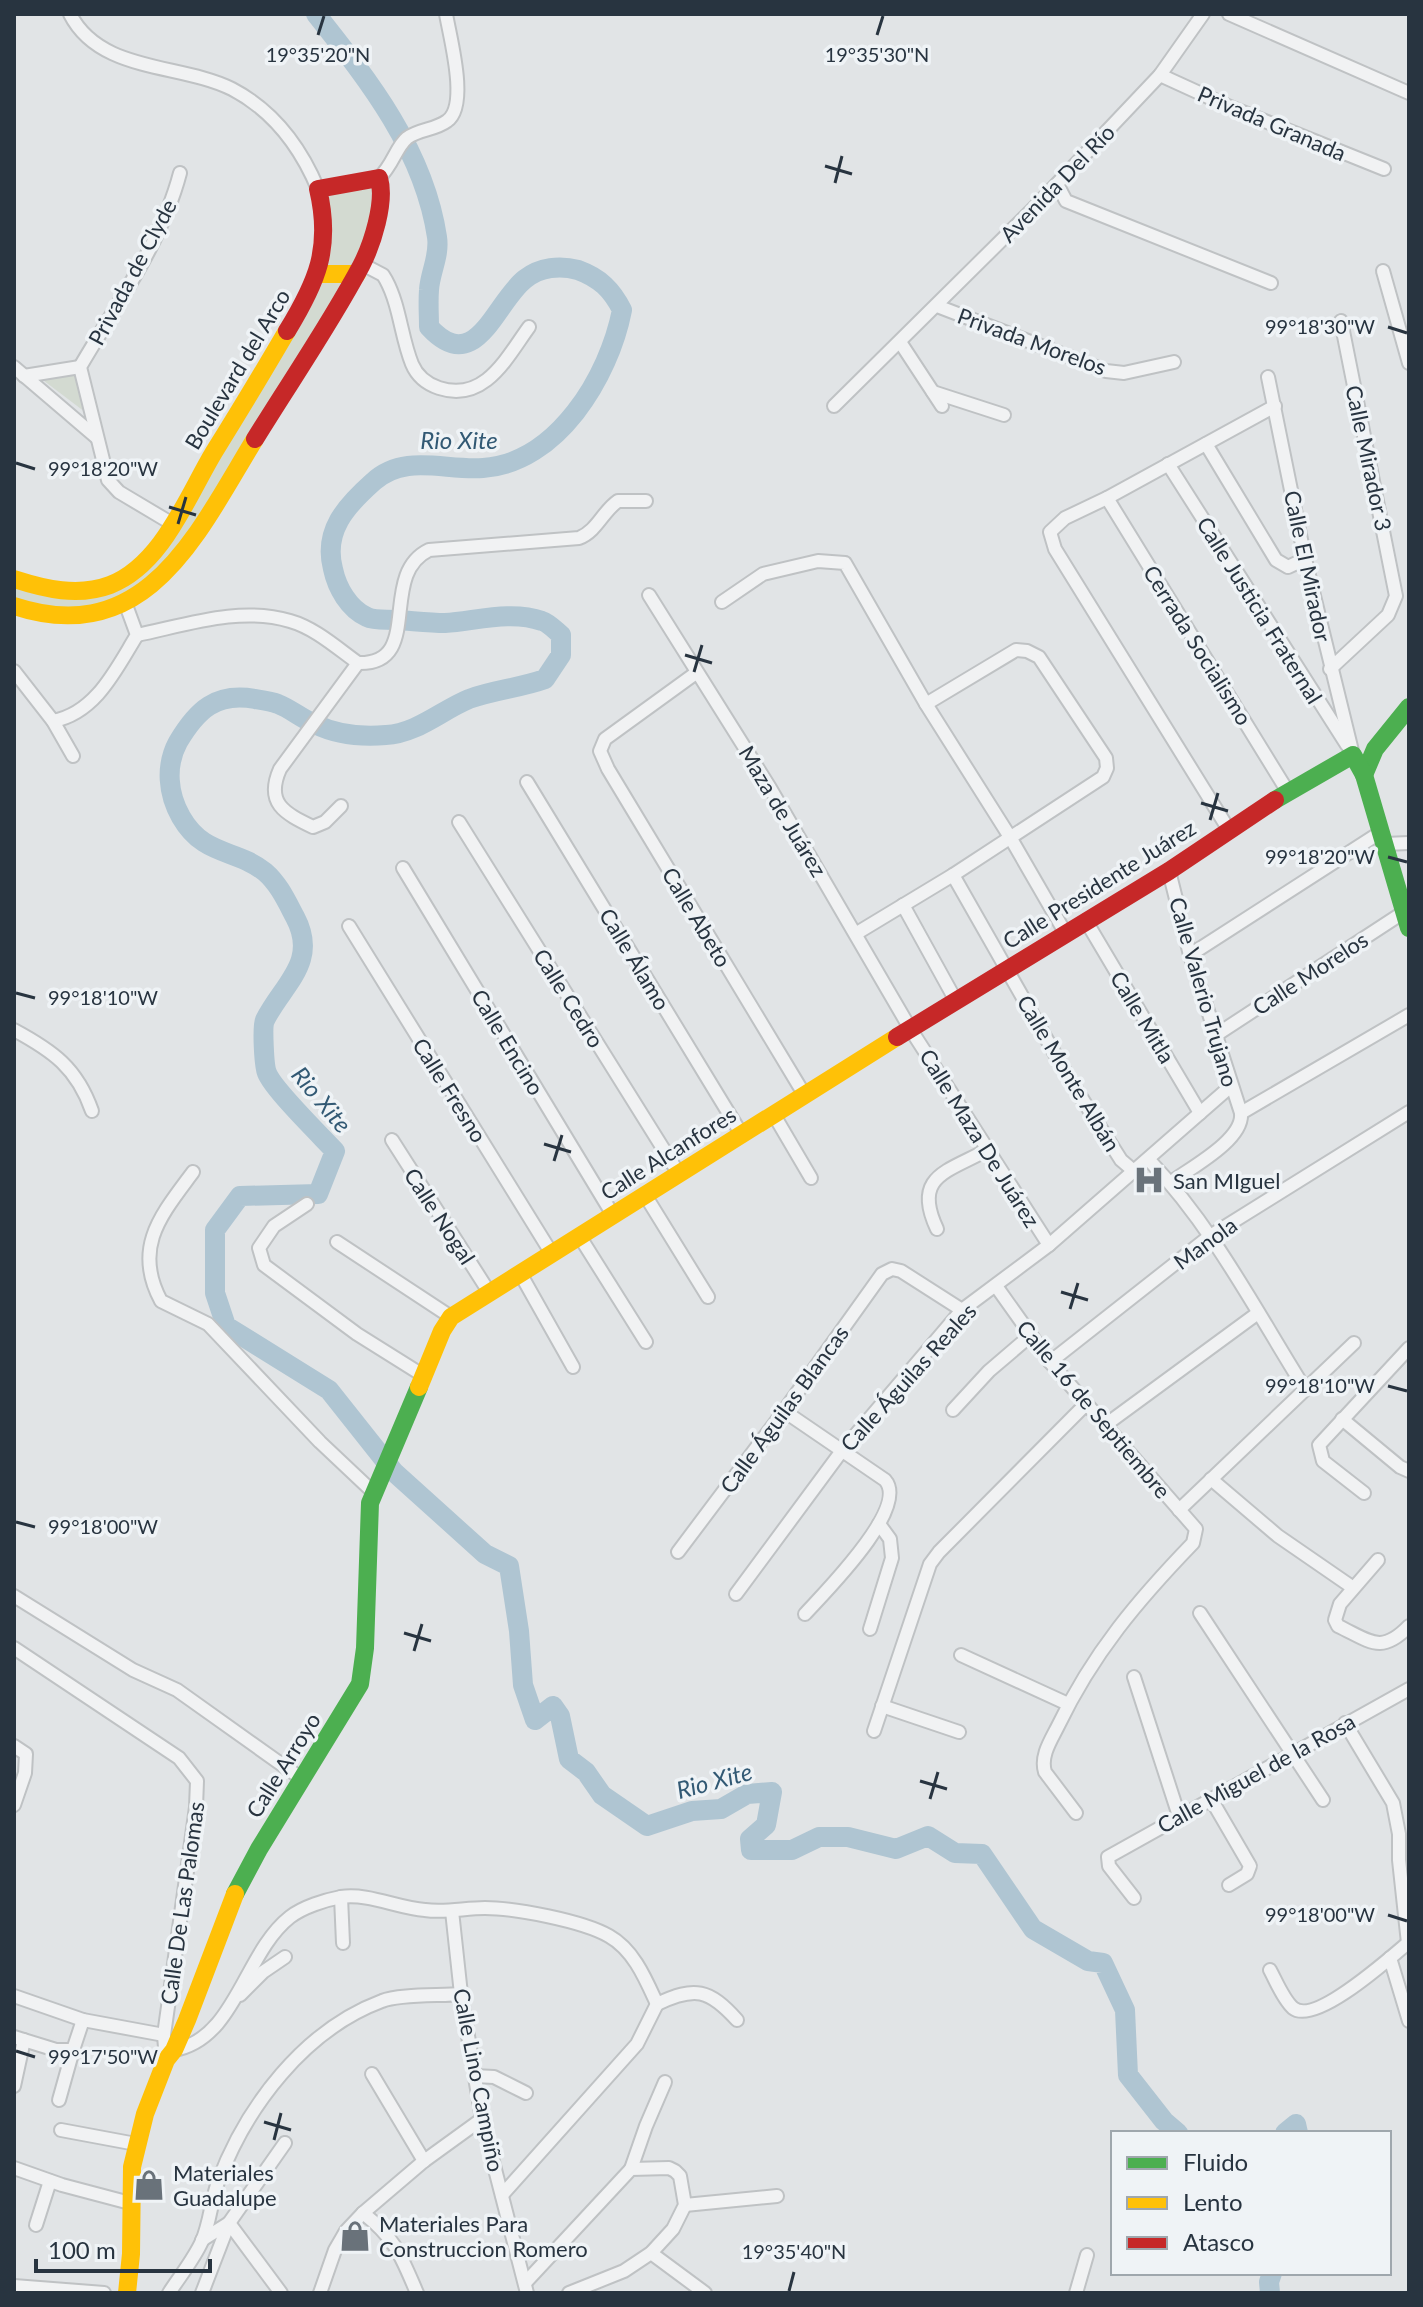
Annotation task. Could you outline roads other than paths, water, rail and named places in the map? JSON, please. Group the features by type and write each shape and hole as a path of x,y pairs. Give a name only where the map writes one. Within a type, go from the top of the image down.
{"street":[{"path":"70,14 85,36 105,50 229,88 257,104 275,118 306,160 318,189 379,178 393,163 405,140 444,124 454,115 457,108 456,75 446,14"},
{"name":"Avenida Del Río","path":"834,406 937,306 1160,75 1203,14"},
{"path":"1229,14 1340,60 1409,93"},
{"name":"Privada Granada","path":"1160,75 1230,107 1384,169"},
{"name":"Privada de Clyde","path":"171,523 108,480 80,367 170,206 180,173"},
{"path":"14,606 34,612 84,616 106,613 126,605 160,579 194,538 360,269 380,210 382,188 379,178"},
{"path":"1057,184 1066,201 1271,283"},
{"name":"Boulevard del Arco","path":"14,579 53,591 91,591 111,584 140,565 171,523 306,301 318,274 322,208 318,189"},
{"path":"318,274 360,269 383,275 391,289 415,369 428,383 438,387 464,391 481,385 494,375 529,327"},
{"path":"1383,271 1409,363"},
{"name":"Privada Morelos","path":"937,306 1106,371 1124,373 1174,362"},
{"name":"Calle Mirador 3","path":"1330,669 1388,615 1396,596 1341,321"},
{"path":"900,342 942,406"},
{"name":"Privada de Clyde","path":"19,372 80,367"},
{"path":"19,372 96,437"},
{"name":"Calle El Mirador","path":"1268,377 1305,559 1353,755"},
{"path":"933,392 1004,415"},
{"path":"1229,830 1055,549 1050,532 1065,518 1275,406"},
{"path":"1206,444 1280,564 1288,567 1305,559"},
{"name":"Calle Justicia Fraternal","path":"1168,464 1353,755"},
{"name":"Cerrada Socialismo","path":"1107,498 1288,792"},
{"path":"53,721 75,715 87,706 100,692 137,635 217,619 259,616 291,621 358,663 381,660 387,656 395,640 405,576 418,555 429,550 579,538 592,530 602,515 618,501 646,501"},
{"path":"722,602 763,574 818,561 845,563 926,704 1010,837 1066,934"},
{"name":"Maza de Juárez","path":"649,595 770,788 911,1030"},
{"path":"126,605 137,635"},
{"path":"857,933 953,875 1103,777 1107,768 1106,758 1039,657 1027,651 1016,650 926,704"},
{"path":"341,806 325,822 313,827 295,818 274,799 273,784 280,769 358,663"},
{"path":"14,671 53,721 73,756"},
{"name":"Calle Abeto","path":"696,673 605,739 600,751 804,1094"},
{"path":"1364,775 1375,749 1409,707"},
{"path":"1353,755 1364,775 1407,920"},
{"name":"Calle Presidente Juárez","path":"911,1030 1169,871 1288,792 1353,755"},
{"name":"Calle Álamo","path":"527,782 742,1135"},
{"name":"Calle Cedro","path":"459,822 679,1174"},
{"path":"1190,955 1383,838 1409,843"},
{"name":"Calle Encino","path":"403,868 613,1215"},
{"name":"Calle Valerio Trujano","path":"1169,871 1190,955 1241,1113"},
{"name":"Calle Monte Albán","path":"953,875 1095,1120 1121,1160 1135,1172"},
{"path":"903,905 956,1001"},
{"name":"Calle Morelos","path":"1216,1035 1407,920"},
{"name":"Calle Mitla","path":"1086,921 1200,1113"},
{"name":"Calle Fresno","path":"349,926 552,1254"},
{"path":"1170,1183 1231,1139 1241,1123 1241,1113 1409,1015"},
{"path":"14,1030 34,1041 67,1067 80,1082 92,1111"},
{"name":"Calle Alcanfores","path":"451,1317 911,1030"},
{"name":"Calle Maza De Juárez","path":"911,1030 1049,1245"},
{"name":"Calle Águilas Reales","path":"736,1594 841,1452 962,1310 1049,1245 1231,1086"},
{"name":"Manola","path":"1050,1362 1210,1236 1409,1112"},
{"path":"774,1115 811,1178"},
{"name":"Calle Nogal","path":"392,1140 489,1292"},
{"path":"937,1229 927,1201 929,1188 941,1176 987,1150"},
{"path":"1149,1160 1210,1236 1305,1389"},
{"path":"193,1172 161,1216 150,1247 150,1266 161,1301 208,1324 320,1442 376,1486"},
{"path":"645,1195 708,1297"},
{"path":"307,1204 274,1226 261,1242 260,1258 275,1274 357,1334 424,1376"},
{"path":"580,1237 646,1342"},
{"path":"337,1242 451,1317"},
{"name":"Calle Águilas Blancas","path":"678,1552 882,1274 892,1269 901,1271 962,1310"},
{"path":"520,1273 573,1367"},
{"name":"Calle 16 de Septiembre","path":"996,1286 1050,1362 1196,1529 1193,1543 1128,1613 1094,1660 1068,1704"},
{"path":"1104,1426 1258,1313"},
{"name":"Calle Arroyo","path":"127,2293 131,2254 130,2203 136,2144 168,2048 231,1903 259,1849 357,1691 362,1677 370,1512 376,1486 442,1331 451,1317"},
{"path":"953,1410 989,1371 1030,1336"},
{"path":"1179,1510 1354,1343"},
{"path":"1364,1493 1323,1461 1318,1450 1323,1440 1409,1348"},
{"path":"874,1731 930,1564 1086,1404"},
{"path":"784,1411 889,1485 887,1508 879,1524 849,1565 805,1614"},
{"path":"1342,1419 1409,1471"},
{"path":"1211,1479 1278,1536 1352,1587"},
{"path":"870,1629 892,1558 890,1539 879,1524"},
{"path":"1378,1560 1352,1587 1340,1604 1335,1620 1338,1626 1375,1643 1396,1639 1409,1626"},
{"path":"14,1596 102,1652 177,1690 302,1779"},
{"path":"1200,1613 1323,1800"},
{"name":"Calle De Las Palomas","path":"14,1648 179,1758 197,1781 168,2048"},
{"path":"961,1655 1068,1704 1048,1746 1043,1765 1076,1813"},
{"path":"1134,1677 1179,1816"},
{"name":"Calle Miguel de la Rosa","path":"1134,1898 1107,1861 1113,1853 1409,1689"},
{"path":"882,1706 959,1732"},
{"path":"1270,1970 1293,2008 1304,2012 1328,2004 1409,1943 1399,1834 1393,1803 1345,1723"},
{"path":"14,1746 26,1754 27,1763 14,1805"},
{"path":"1211,1799 1250,1866 1247,1874 1229,1885"},
{"path":"235,2000 253,1962 283,1924 303,1910 341,1897 354,1897 424,1910 518,1910 593,1929 621,1944 633,1957 657,2004"},
{"path":"341,1897 343,1943"},
{"name":"Calle Lino Campiño","path":"452,1911 461,1994 482,2119 526,2288"},
{"path":"14,1996 168,2048 186,2048 216,2025 263,1972 285,1957"},
{"path":"1390,1958 1409,2021"},
{"path":"502,2195 637,2044 657,2004 681,1993 699,1994 719,2001 737,2020"},
{"path":"169,2293 202,2240 218,2183 250,2114 281,2076 319,2038 384,1999 461,1994"},
{"path":"59,2100 83,2020"},
{"path":"14,2086 19,2039 56,2050 73,2050"},
{"path":"372,2074 424,2161"},
{"path":"474,2076 494,2077 526,2093"},
{"path":"526,2288 631,2169 665,2082"},
{"path":"320,2293 335,2250 346,2231 424,2161 482,2119"},
{"path":"61,2130 136,2144"},
{"path":"202,2293 229,2223 285,2143"},
{"path":"14,2168 130,2203"},
{"path":"569,2293 624,2271 651,2253 673,2229 685,2205 680,2176 675,2171 669,2168 631,2169"},
{"path":"36,2225 50,2181"},
{"path":"685,2205 777,2196"},
{"path":"363,2213 380,2227 397,2248 417,2293"},
{"path":"202,2240 229,2223"},
{"path":"229,2223 281,2293"},
{"path":"651,2253 705,2293"},
{"path":"1076,2293 1087,2255"},
{"path":"14,2286 104,2293"}],"waterway":[{"name":"Rio Xite","path":"316,14 392,118 420,175 438,244 429,290 429,327 445,341 460,344 472,340 483,331 525,279 557,267 578,270 593,277 614,296 622,310 615,336 592,388 556,433 534,451 510,463 483,468 425,465 385,473 346,510 331,543 337,583 349,603 370,618 445,623 518,616 547,623 561,635 561,655 545,679 478,696 408,730 377,736 332,731 272,702 229,698 200,712 174,751 170,770 171,789 181,817 190,830 210,846 254,864 265,872 279,888 295,917 303,947 301,960 265,1020 266,1069 278,1090 335,1151 318,1194 240,1196 215,1230 215,1293 226,1326 329,1390 394,1472 485,1554 509,1566 523,1685 535,1720 553,1706 560,1716 569,1759 586,1772 602,1795 647,1826 692,1811 721,1809 747,1794 772,1792 766,1825 750,1839 751,1850 792,1850 819,1837 848,1837 896,1849 928,1836 955,1853 982,1854 1033,1929 1088,1961 1103,1963 1125,2010 1128,2075 1164,2121 1176,2131"},
{"name":"Rio Xite","path":"1287,2131 1296,2124 1298,2131"},
{"name":"Rio Xite","path":"1270,2293 1271,2275"}],"place":[{"name":"San MIguel","path":"1149,1180"},
{"name":"Materiales Guadalupe","path":"149,2185"},
{"name":"Materiales Para Construccion Romero","path":"355,2236"}]}
